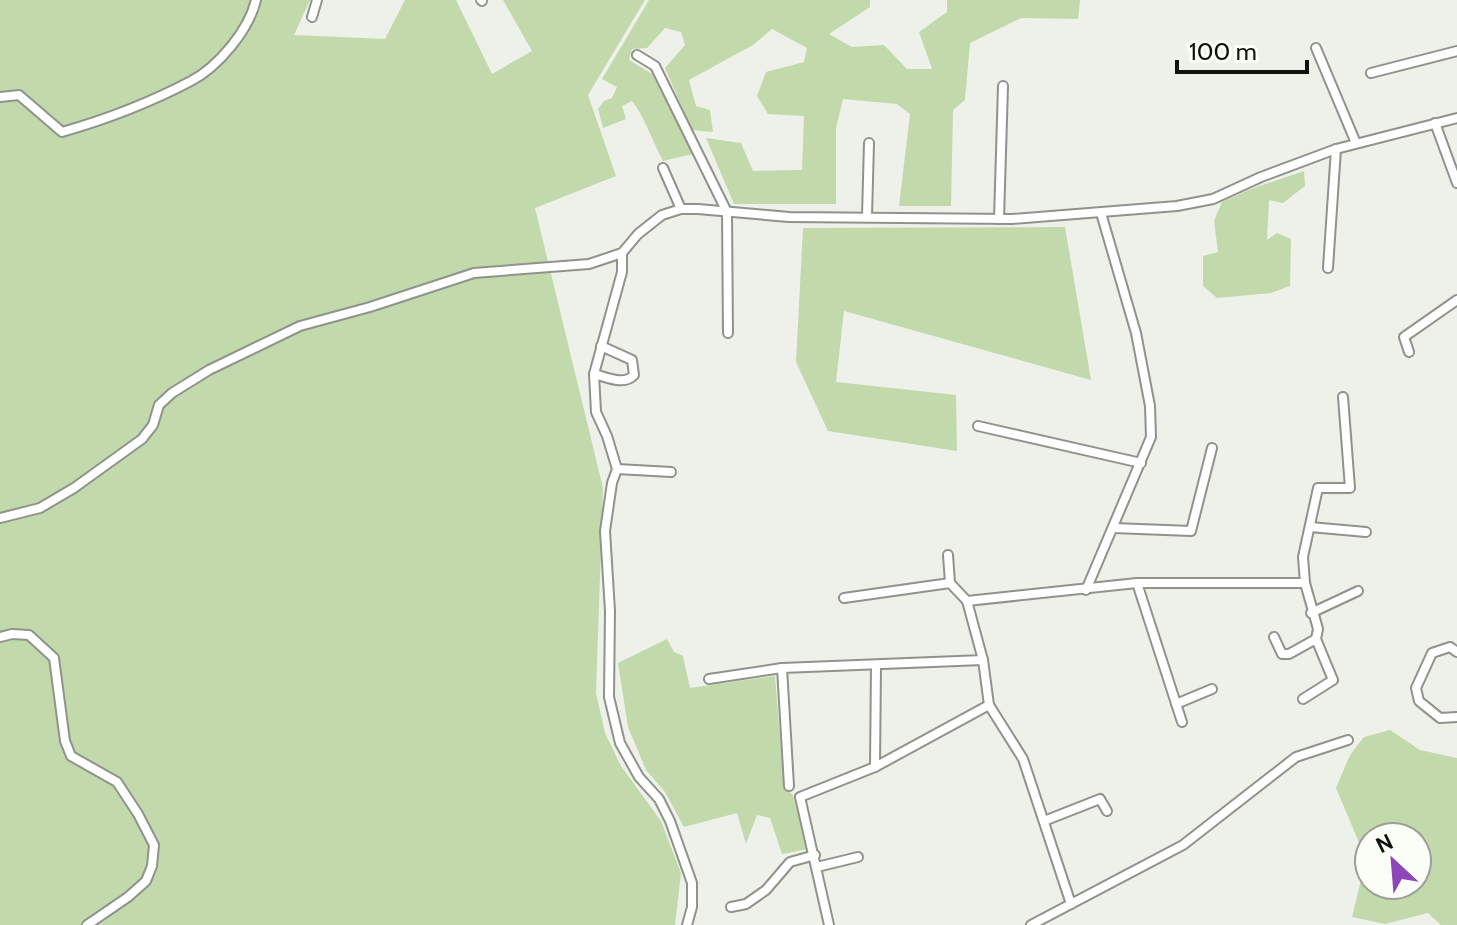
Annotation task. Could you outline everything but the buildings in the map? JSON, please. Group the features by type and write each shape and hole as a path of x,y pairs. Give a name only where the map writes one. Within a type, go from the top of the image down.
{"street":[{"path":"0,97 19,95 62,132 85,125 193,80 231,47 247,25 256,0"},
{"path":"312,17 317,0"},
{"path":"1316,48 1356,143"},
{"path":"1371,73 1457,51"},
{"path":"637,55 655,66 727,212 728,333"},
{"path":"999,219 1003,86"},
{"path":"0,518 40,508 74,488 142,439 153,425 159,405 172,393 209,370 300,326 474,273 589,264 622,253 652,221 681,209 789,217 999,219 1177,206 1213,199 1336,149 1457,118"},
{"path":"1435,123 1457,183"},
{"path":"867,216 869,143"},
{"path":"1328,268 1336,149"},
{"path":"663,168 681,209"},
{"path":"1086,590 1151,437 1150,406 1136,333 1101,213"},
{"path":"622,253 622,272 594,374 596,412 617,469 605,531 610,611 609,697 620,743 639,777 659,799 688,871 692,883 692,907 687,925"},
{"path":"1409,352 1404,337 1457,300"},
{"path":"594,374 623,381 634,375 632,360 601,346"},
{"path":"1303,699 1333,680 1316,639 1318,629 1311,613 1303,557 1318,488 1350,488 1343,397"},
{"path":"978,426 1141,463"},
{"path":"1113,528 1191,531 1212,448"},
{"path":"617,469 671,472"},
{"path":"1310,527 1366,532"},
{"path":"948,555 950,583 967,601 983,660 989,705 1023,759 1071,904"},
{"path":"844,598 950,583"},
{"path":"967,601 1137,583 1305,583"},
{"path":"1137,583 1182,722"},
{"path":"1311,613 1358,591"},
{"path":"0,637 29,635 54,658 65,741 71,756 117,782 154,845 152,866 146,881 87,925"},
{"path":"1274,637 1282,654 1289,654 1316,639"},
{"path":"1457,652 1450,647 1432,653 1416,688 1419,701 1440,718 1457,717"},
{"path":"709,679 782,668 983,660"},
{"path":"875,767 876,665"},
{"path":"782,668 789,786"},
{"path":"1176,704 1212,689"},
{"path":"829,925 800,797 875,767 989,705"},
{"path":"1031,925 1183,845 1296,757 1348,740"},
{"path":"1044,821 1100,799 1107,811"},
{"path":"731,907 746,904 766,890 790,862 815,855"},
{"path":"817,867 858,857"}],"green space":[{"path":"0,0 310,0 294,35 385,39 405,0 456,0 492,74 532,51 503,0 645,0 588,95 616,176 535,208 603,488 596,693 605,733 621,766 661,821 681,873 675,925 0,925"},
{"path":"649,0 870,0 870,7 829,34 852,47 884,45 907,69 932,69 919,32 947,12 947,0 1080,0 1078,19 1021,18 970,43 965,100 953,110 951,206 899,206 910,114 897,104 843,99 836,128 836,204 734,204 706,138 741,143 753,171 802,170 804,116 768,114 757,96 766,72 804,62 807,48 772,29 753,45 689,80 696,106 710,110 713,132 692,130 665,68 685,45 681,32 665,28 647,48 632,49 629,60 652,74 693,154 663,161 632,101 622,106 626,119 603,128 598,109 604,101 612,98 617,87 602,79"},
{"path":"1304,171 1305,186 1283,203 1269,200 1267,240 1277,233 1291,239 1290,286 1271,293 1217,298 1203,286 1203,256 1218,252 1214,221 1222,202"},
{"path":"1065,227 1091,380 844,311 836,382 956,395 957,451 828,431 796,362 803,228"},
{"path":"667,639 674,652 683,656 690,688 775,676 784,787 793,795 808,849 782,854 770,818 757,815 746,844 737,813 684,827 665,792 646,770 628,727 618,663"},
{"path":"1390,730 1420,750 1457,758 1457,925 1441,925 1428,913 1385,924 1352,917 1356,901 1433,901 1433,821 1353,821 1353,828 1336,788 1350,755 1364,737"}]}
